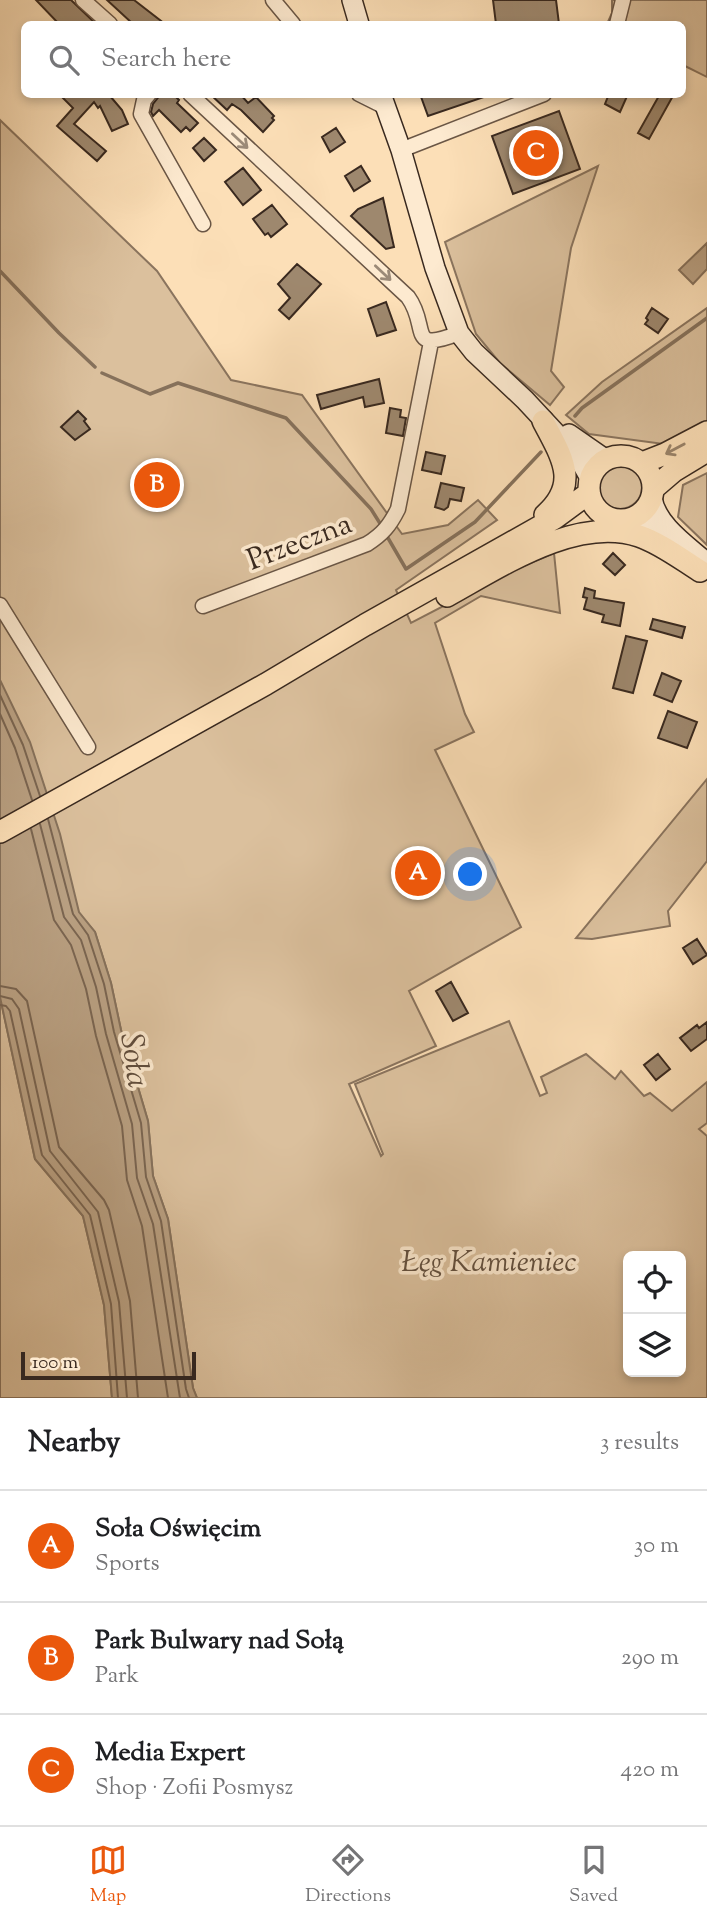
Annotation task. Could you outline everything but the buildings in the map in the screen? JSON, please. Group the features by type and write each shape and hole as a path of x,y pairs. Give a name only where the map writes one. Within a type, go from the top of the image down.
{"main road":[{"path":"507,554 563,494 564,462 543,421"},
{"path":"642,463 707,432"},
{"path":"652,494 674,471 707,451"},
{"path":"507,554 555,518 589,486 599,464 606,459 624,456 642,463 652,479 652,494 648,506 636,516 619,520 596,509 589,486"},
{"path":"0,832 266,684 355,631 507,554 603,514"},
{"path":"507,554 576,534 610,530 641,536 705,570"}],"street":[{"path":"83,0 107,21"},
{"path":"272,0 290,21"},
{"path":"352,0 358,21"},
{"path":"618,21 623,0"},
{"path":"146,98 141,114 203,224"},
{"path":"194,98 408,297 415,306 420,330 431,342 459,333"},
{"path":"401,150 534,98"},
{"path":"383,101 401,150 435,268 459,333 474,352 525,400 578,457 589,486"},
{"name":"Przeczna","path":"202,606 367,544 390,525 398,509 431,342"},
{"path":"525,400 606,459"},
{"path":"652,494 653,505 666,524 705,570"},
{"path":"636,516 705,570"},
{"path":"0,605 88,747"}],"green space":[{"path":"612,0 707,0 707,77 686,66 686,21 608,21 612,13"},
{"name":"Łęg Kamieniec","path":"0,120 157,271 231,380 302,395 402,534 448,525 478,500 497,520 396,590 411,623 507,573 554,553 560,613 481,596 435,623 465,714 474,732 435,750 521,927 409,991 436,1046 349,1084 381,1156 383,1154 355,1084 509,1021 540,1096 547,1093 541,1077 586,1054 615,1079 621,1071 644,1096 650,1093 672,1111 707,1082 707,1123 699,1129 707,1136 707,1398 197,1398 193,1388 168,1219 153,1176 148,1121 95,932 82,917 0,970"},
{"path":"598,166 571,248 551,371 564,387 550,405 500,363 476,334 445,242"},
{"path":"707,308 707,424 671,445 589,434 566,415 602,382"},
{"path":"620,465 635,472 642,487 635,502 620,509 605,502 598,487 605,472"},
{"path":"707,473 707,545 678,517 683,485"},
{"path":"707,779 707,861 668,911 670,926 592,939 576,938"},
{"path":"0,997 35,1159 83,1216 104,1305 112,1398 0,1398"}],"water":[{"path":"707,243 707,269 693,284 679,270"},
{"path":"0,680 30,742 60,834 79,912 95,932 111,983 121,1030 148,1121 153,1176 168,1219 193,1388 197,1398 112,1398 104,1305 83,1216 35,1159 0,997"}],"waterway":[{"path":"0,271 95,367"},
{"path":"575,416 582,408 707,318"},
{"path":"102,373 150,394 178,383 286,418 371,509 381,525"},
{"path":"388,538 406,569 475,522 541,452"}],"place":[{"name":"Media Expert","path":"536,153"},
{"name":"Park Bulwary nad Sołą","path":"157,485"},
{"name":"Soła Oświęcim","path":"418,873"}],"water label":[{"name":"Soła","path":"136,1060"}]}
